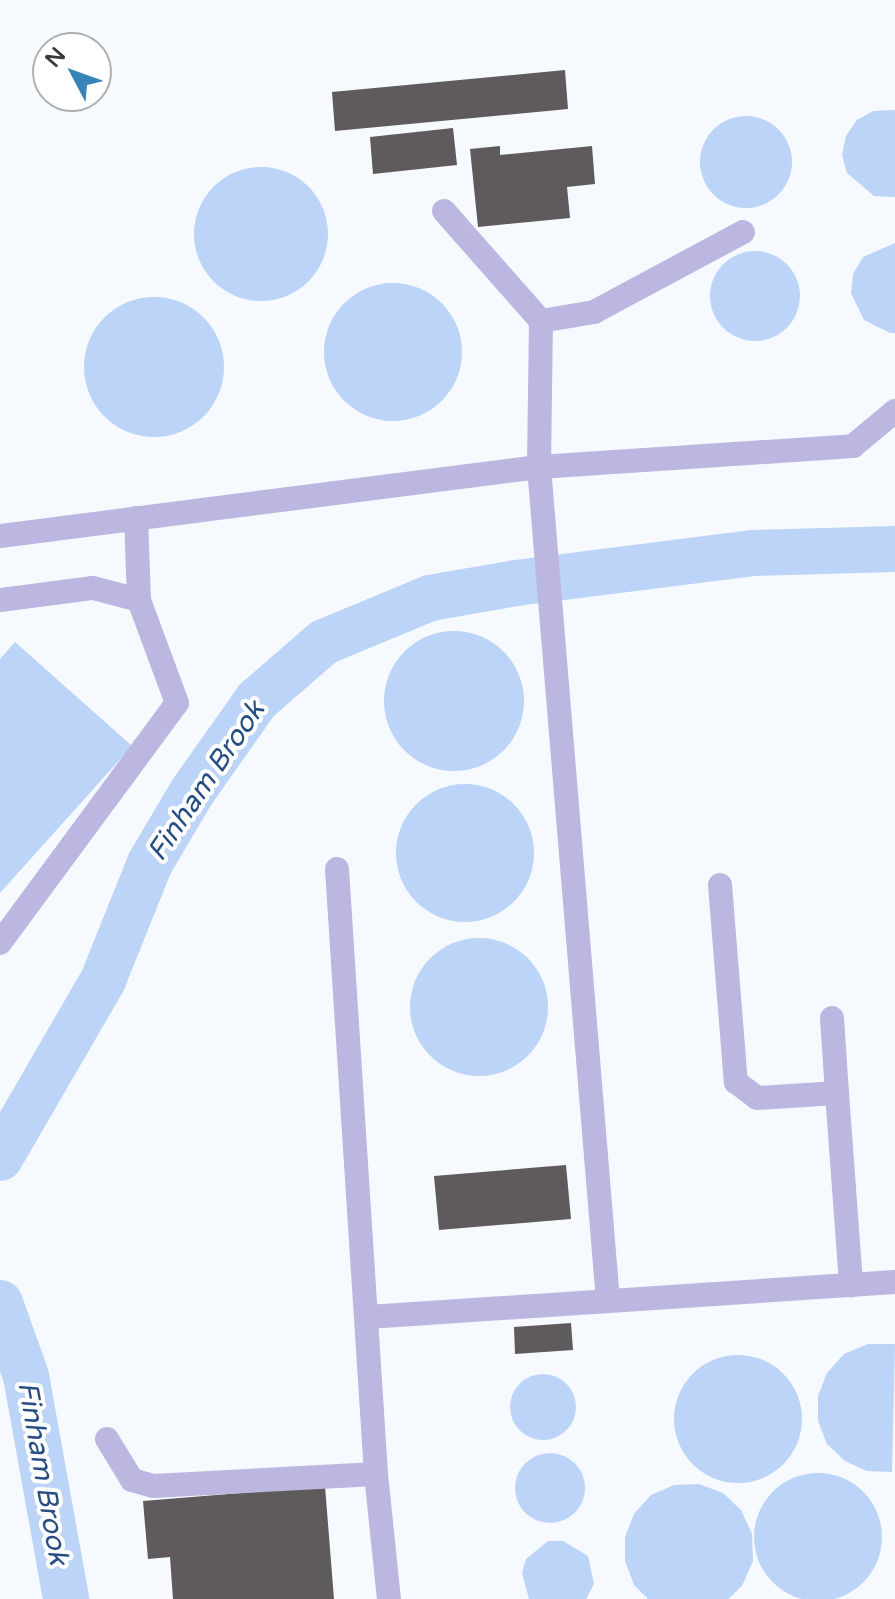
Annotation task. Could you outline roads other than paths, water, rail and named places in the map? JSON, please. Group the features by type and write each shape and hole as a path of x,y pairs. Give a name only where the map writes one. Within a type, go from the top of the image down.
{"lane":[{"path":"444,211 541,321 539,467 608,1301"},
{"path":"541,321 594,312 743,232"},
{"path":"0,536 539,467 853,446 895,411"},
{"path":"0,943 177,703 139,600 136,518"},
{"path":"0,600 93,588 139,600"},
{"path":"337,869 376,1474 389,1599"},
{"path":"720,885 736,1082 757,1098 837,1093"},
{"path":"832,1018 851,1285"},
{"path":"368,1317 895,1282"},
{"path":"107,1439 132,1480 153,1486 376,1474"}],"water":[{"path":"895,110 895,197 874,196 847,173 842,155 846,136 857,120 873,111"},
{"path":"746,116 764,120 778,130 788,144 792,162 788,180 778,194 764,204 746,208 728,204 714,194 704,180 700,162 704,144 714,130 728,120"},
{"path":"261,167 287,172 309,186 323,208 328,234 323,260 309,282 287,296 261,301 235,296 213,282 199,260 194,234 199,208 213,186 235,172"},
{"path":"895,243 895,333 890,333 864,320 851,293 853,274 863,257"},
{"path":"746,251 764,251 780,258 793,271 800,287 800,305 793,321 780,334 764,341 746,341 730,334 717,321 710,305 710,287 717,271 730,258"},
{"path":"393,283 419,288 442,303 457,326 462,352 457,378 442,401 419,416 393,421 367,416 344,401 329,378 324,352 329,326 344,303 367,288"},
{"path":"154,297 181,302 203,318 219,340 224,367 219,394 203,416 181,432 154,437 127,432 105,416 89,394 84,367 89,340 105,318 127,302"},
{"path":"454,631 481,637 503,652 518,674 524,701 518,728 503,750 481,765 454,771 427,765 405,750 390,728 384,701 390,674 405,652 427,637"},
{"path":"15,642 132,746 0,893 0,659"},
{"path":"465,784 491,789 514,804 529,827 534,853 529,879 514,902 491,917 465,922 439,917 416,902 401,879 396,853 401,827 416,804 439,789"},
{"path":"479,938 505,943 528,958 543,981 548,1007 543,1033 528,1056 505,1071 479,1076 453,1071 430,1056 415,1033 410,1007 415,981 430,958 453,943"},
{"path":"868,1344 895,1344 892,1472 867,1471 845,1461 827,1444 818,1421 818,1396 827,1373 844,1354"},
{"path":"738,1355 763,1360 783,1374 797,1394 802,1419 797,1444 783,1464 763,1478 738,1483 713,1478 693,1464 679,1444 674,1419 679,1394 693,1374 713,1360"},
{"path":"549,1374 567,1383 574,1394 574,1420 567,1431 556,1438 537,1440 519,1431 512,1420 510,1401 519,1383 530,1376"},
{"path":"557,1453 579,1468 585,1488 583,1502 575,1513 564,1521 543,1523 525,1513 517,1502 515,1481 525,1463 536,1455"},
{"path":"818,1473 843,1478 863,1492 877,1512 882,1537 877,1562 863,1582 843,1596 818,1601 793,1596 773,1582 759,1562 754,1537 759,1512 773,1492 793,1478"},
{"path":"699,1484 723,1493 741,1510 752,1534 753,1561 742,1586 728,1599 648,1599 634,1585 625,1561 625,1537 634,1514 651,1495 674,1485"},
{"path":"548,1541 563,1541 588,1556 594,1584 586,1599 529,1599 522,1573 526,1559"}],"waterway":[{"name":"Finham Brook","path":"0,1158 103,980 150,863 192,792 257,700 324,642 430,598 516,583 754,553 895,549"},
{"name":"Finham Brook","path":"0,1303 26,1376 66,1599"}]}
